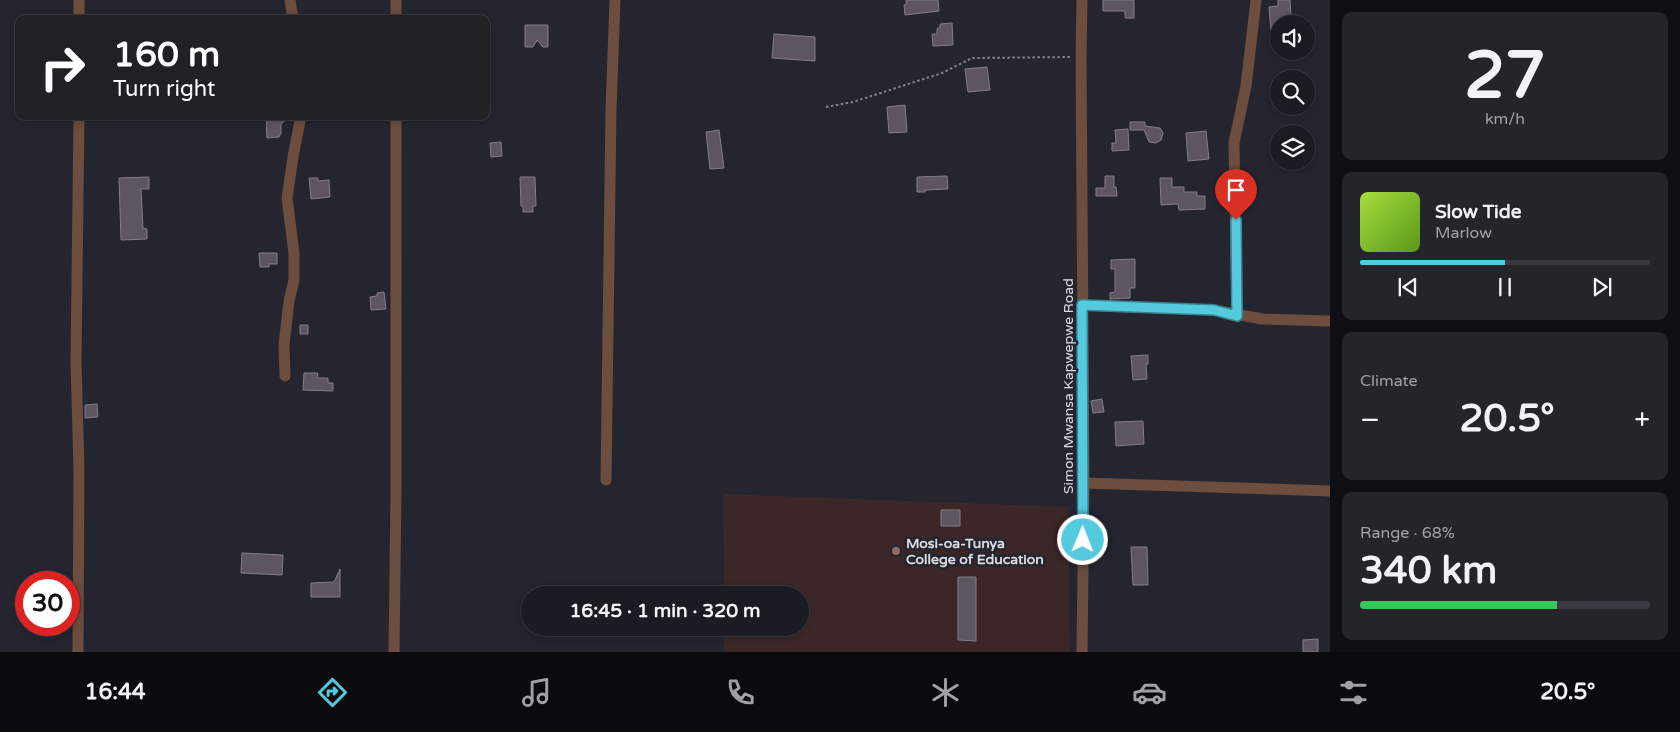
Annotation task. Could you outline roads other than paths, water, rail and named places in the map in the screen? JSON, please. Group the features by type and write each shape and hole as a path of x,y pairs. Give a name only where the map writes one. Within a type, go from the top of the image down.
{"street":[{"path":"79,0 79,15"},
{"path":"290,0 292,15"},
{"path":"396,0 396,15"},
{"path":"606,480 611,109 615,0"},
{"name":"Simon Mwansa Kapwepwe Road","path":"1082,0 1084,483 1082,652"},
{"path":"1237,316 1234,142 1246,86 1256,0"},
{"path":"78,652 79,470 76,362 79,120"},
{"path":"285,376 284,345 289,301 294,280 294,253 287,198 300,120"},
{"path":"394,652 396,120"},
{"path":"1082,305 1214,310 1262,320 1330,321"},
{"path":"1084,483 1330,491"}],"place":[{"name":"Mosi-oa-Tunya College of Education","path":"896,551"}]}
